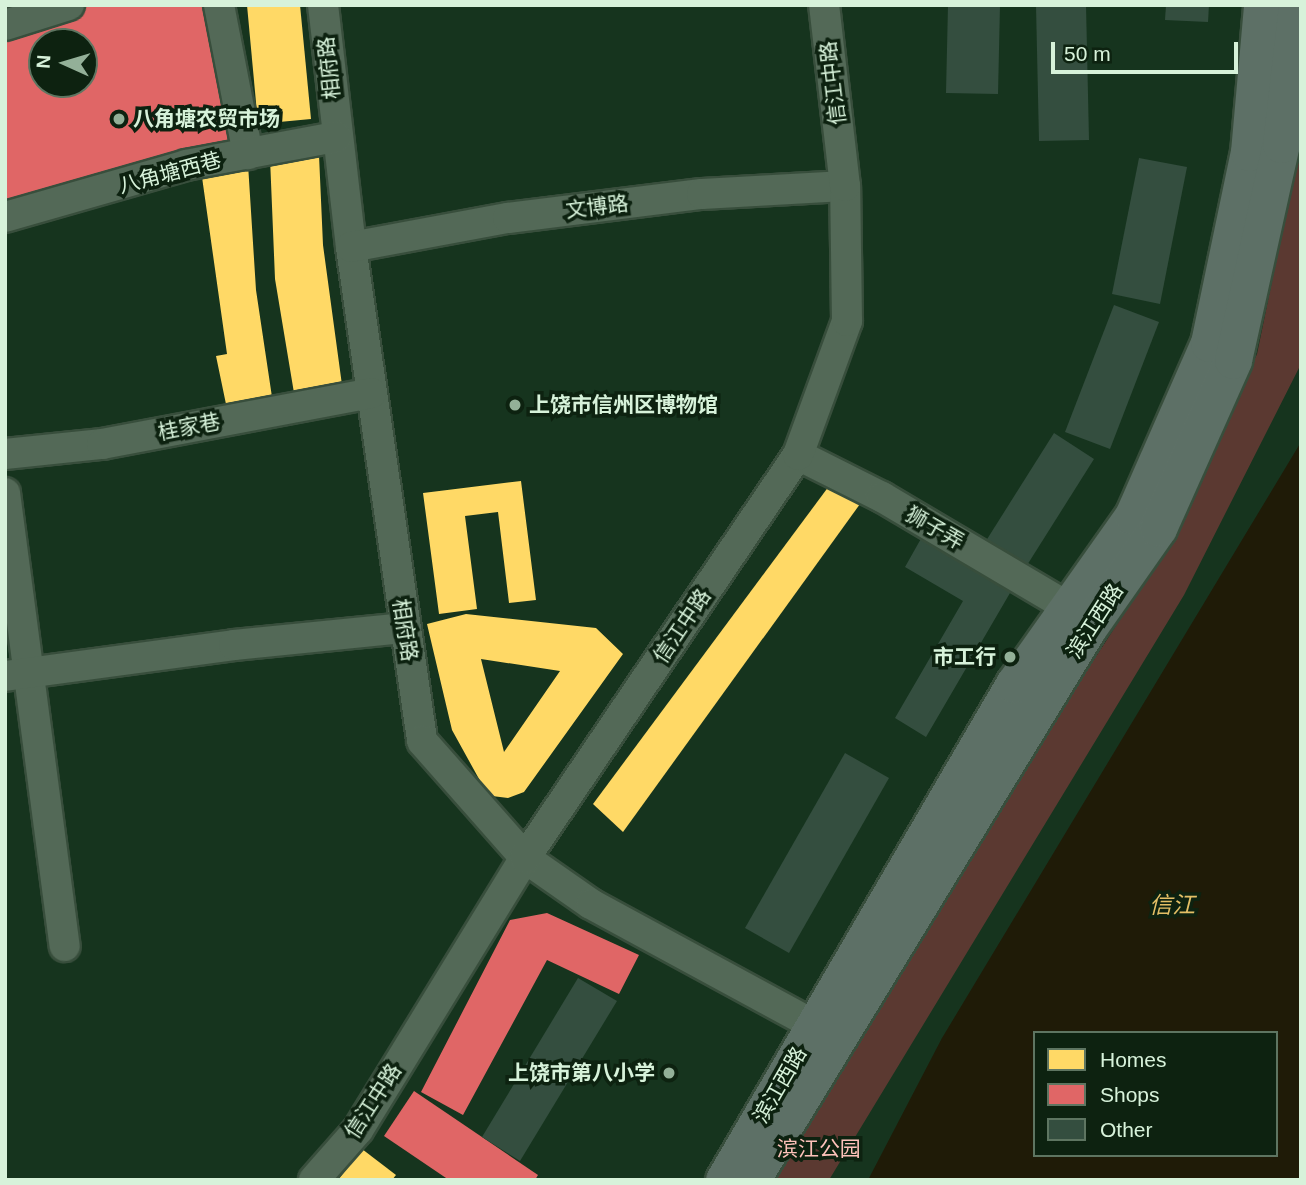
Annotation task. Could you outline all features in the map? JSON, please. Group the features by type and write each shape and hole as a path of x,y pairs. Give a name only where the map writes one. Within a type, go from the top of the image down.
{"main road":[{"name":"滨江西路","path":"751,1180 827,1032 1014,684 1133,516 1209,343 1249,152 1262,5"},
{"name":"滨江西路","path":"724,1180 827,1032 1088,628 1158,528 1233,360 1281,144 1297,5"}],"street":[{"path":"219,5 248,154"},
{"name":"相府路","path":"323,5 336,137 422,741 525,858 591,904 827,1032"},
{"name":"信江中路","path":"314,1180 358,1130 525,858 798,455 846,321 845,186 824,5"},
{"path":"5,24 54,7"},
{"name":"八角塘西巷","path":"5,217 136,182 186,165 336,137"},
{"name":"文博路","path":"351,247 522,216 702,194 845,186"},
{"name":"桂家巷","path":"5,454 102,444 371,393"},
{"name":"狮子弄","path":"798,455 882,498 1068,607"},
{"path":"5,494 16,675 65,946"},
{"path":"16,675 234,645 405,628"}],"green space":[{"name":"滨江公园","path":"1301,140 1301,364 1184,595 829,1180 771,1180 983,831 1165,550 1257,354"}],"water":[{"name":"信江","path":"1301,442 1301,1180 868,1180 942,1038"}],"building: Homes":[{"path":"151,5 199,5 232,125 187,134"},
{"path":"247,5 300,5 311,119 258,124"},
{"path":"137,9 175,146 130,153 98,39 98,28 94,25"},
{"path":"53,21 55,28 28,28 28,98 75,98 93,162 32,179 5,80 5,34"},
{"path":"319,155 323,245 342,385 294,393 275,279 270,158"},
{"path":"248,164 256,290 272,397 227,409 216,356 227,354 201,170"},
{"path":"521,481 536,600 509,603 498,512 465,516 477,609 439,614 423,493"},
{"path":"832,482 860,504 623,832 593,804"},
{"path":"466,614 596,628 623,654 524,792 508,798 492,796 484,788 452,730 427,624","holes":["481,659 560,671 504,752"]},
{"path":"362,1149 396,1175 392,1180 338,1180"}],"building: Shops":[{"name":"八角塘农贸市场","path":"69,5 209,5 240,155 5,217 5,25"},
{"path":"547,913 639,955 619,994 547,960 463,1115 421,1092 510,920"},
{"path":"414,1091 538,1175 535,1180 449,1180 384,1136"}],"building: Other":[{"path":"948,5 1000,5 998,94 946,93"},
{"path":"1036,5 1086,5 1089,140 1039,141"},
{"path":"1166,5 1209,5 1208,22 1165,20"},
{"path":"1139,158 1187,167 1160,304 1112,294"},
{"path":"1114,305 1159,322 1110,449 1065,432"},
{"path":"1054,433 1094,459 1024,570 984,544"},
{"path":"927,528 1017,581 926,737 895,718 963,601 905,567"},
{"path":"845,753 889,778 789,953 745,928"},
{"path":"578,978 617,1001 520,1161 482,1137"}],"place":[{"name":"八角塘农贸市场","path":"119,119"},
{"name":"上饶市信州区博物馆","path":"515,405"},
{"name":"市工行","path":"1010,657"},
{"name":"上饶市第八小学","path":"669,1073"}]}
